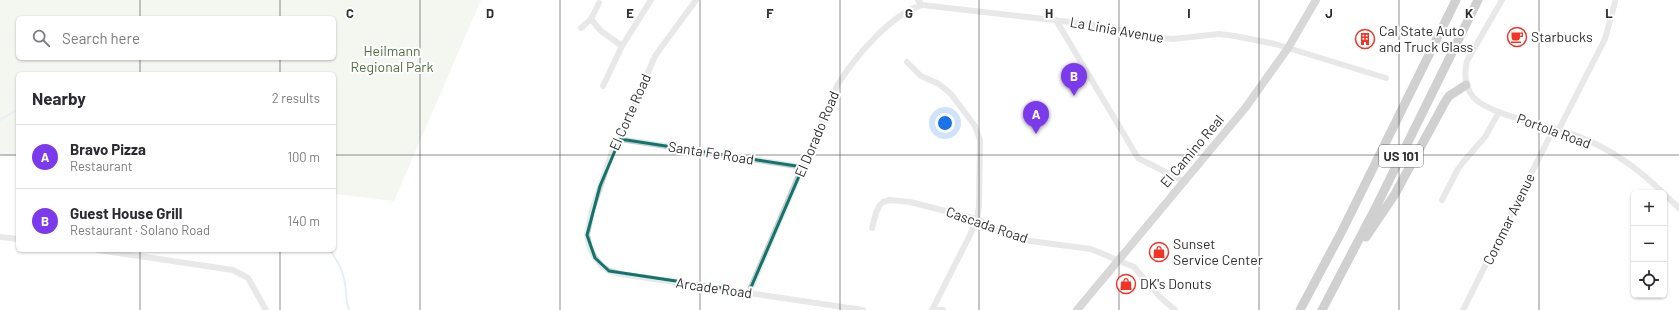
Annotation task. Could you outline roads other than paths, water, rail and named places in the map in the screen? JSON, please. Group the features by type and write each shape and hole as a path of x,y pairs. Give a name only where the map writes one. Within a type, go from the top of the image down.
{"highway":[{"name":"US 101","path":"1322,310 1342,274 1478,0"},
{"name":"US 101","path":"1300,310 1342,231 1455,1"},
{"path":"1342,274 1394,194 1445,102 1449,96 1466,85"}],"main road":[{"name":"El Camino Real","path":"1077,310 1246,107 1288,48 1316,0"}],"street":[{"path":"604,86 622,46 651,0"},
{"name":"El Corte Road","path":"586,235 592,210 612,152 620,139 655,56 696,0"},
{"path":"1466,85 1465,70 1467,61 1502,0"},
{"name":"La Linia Avenue","path":"920,2 1100,26 1162,38 1173,39 1219,34 1235,36 1264,41 1386,78"},
{"name":"El Dorado Road","path":"749,292 803,168 833,92 844,74 876,36 892,21 920,2"},
{"name":"Coromar Avenue","path":"1463,310 1556,128 1606,39 1615,2"},
{"path":"581,28 590,19 599,3"},
{"path":"590,19 601,31 622,46"},
{"path":"1056,20 1138,158 1185,182"},
{"path":"907,62 921,76 939,84 951,94 978,133 981,147 979,206 977,219 932,310"},
{"name":"Portola Road","path":"1466,85 1474,98 1487,108 1556,128 1581,137 1622,160 1660,190"},
{"path":"1442,200 1458,169 1464,160 1486,137 1499,112"},
{"name":"Santa Fe Road","path":"620,139 803,168"},
{"name":"Portola Road","path":"1667,196 1679,208"},
{"name":"Cascada Road","path":"872,228 878,208 883,202 890,200 920,203 977,219 1013,236 1030,241 1091,249 1134,267 1140,272 1160,297 1174,310"},
{"name":"Arcade Road","path":"586,235 595,258 609,271 620,274 862,310"},
{"path":"0,237 16,239"},
{"path":"112,252 233,270 248,278 266,310"},
{"path":"938,310 943,310"}],"waterway":[{"path":"0,120 16,110"},
{"path":"331,252 343,275 349,310"}],"place":[{"name":"Starbucks","path":"1517,37"},
{"name":"Cal State Auto and Truck Glass","path":"1365,39"},
{"name":"Guest House Grill","path":"1074,96"},
{"name":"Bravo Pizza","path":"1036,134"},
{"name":"Sunset Service Center","path":"1159,252"},
{"name":"DK's Donuts","path":"1126,284"}],"park label":[{"name":"Heilmann Regional Park","path":"392,60"}]}
